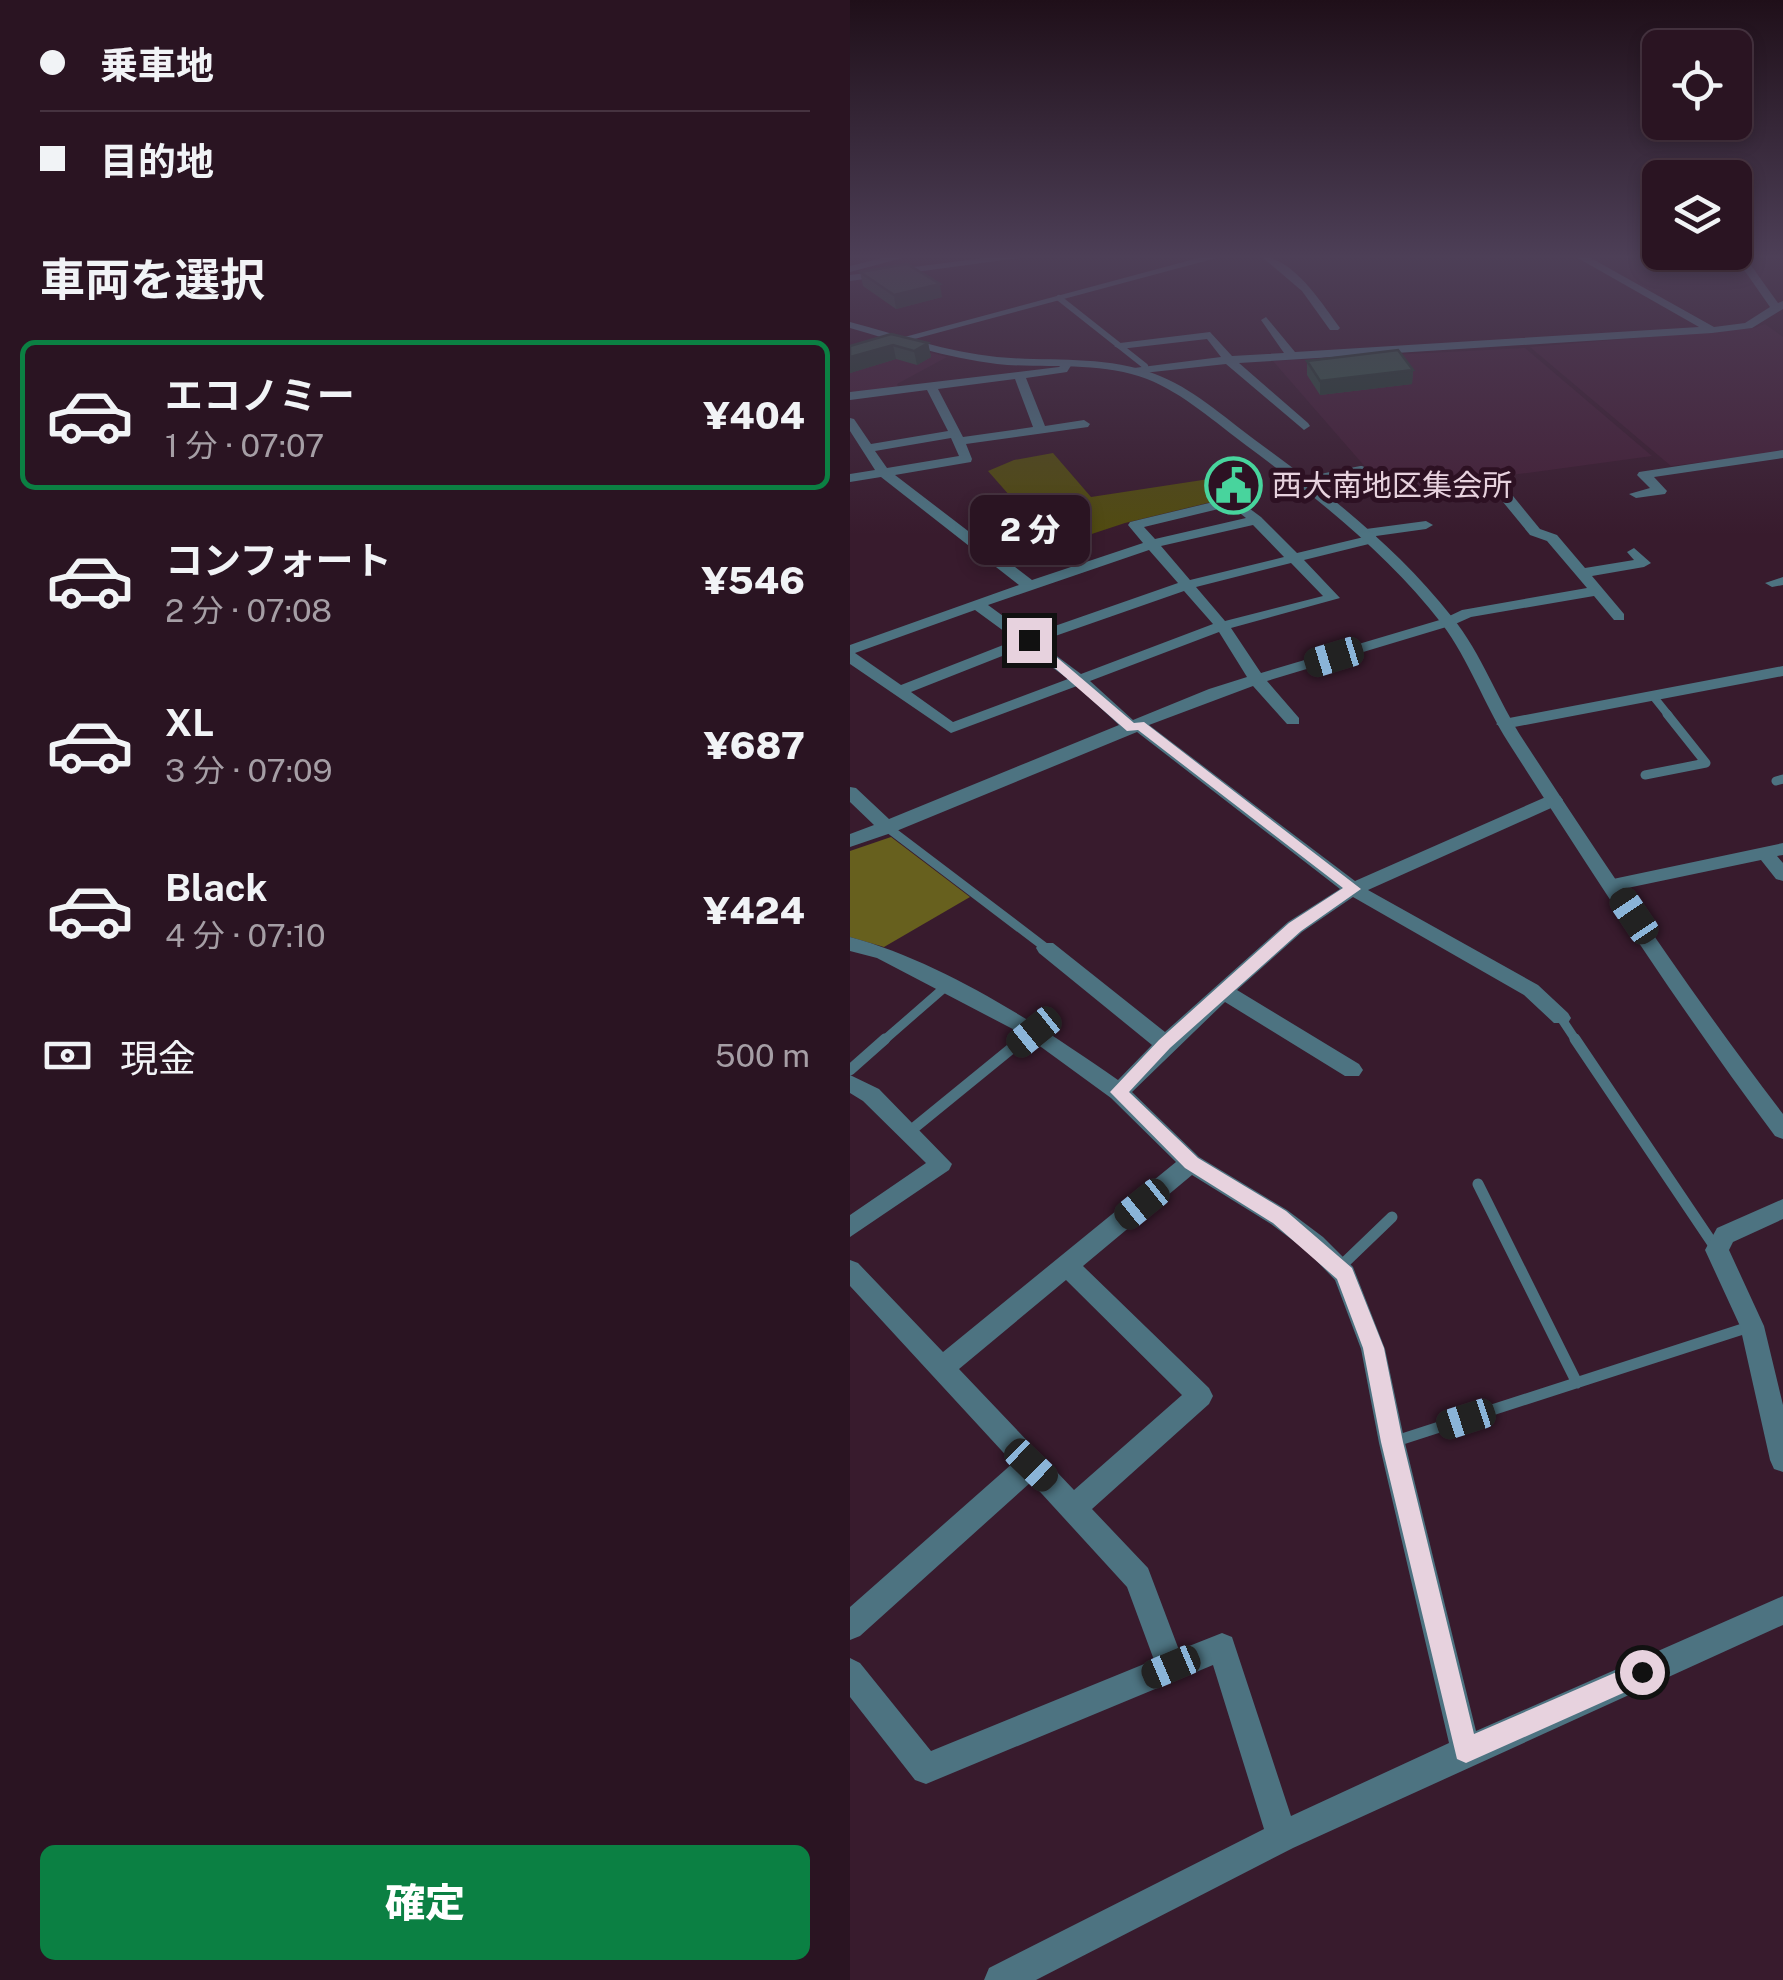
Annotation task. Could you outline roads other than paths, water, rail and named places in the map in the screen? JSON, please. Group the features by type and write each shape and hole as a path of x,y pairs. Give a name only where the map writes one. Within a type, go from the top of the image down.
{"street":[{"path":"949,349 988,359 1064,367 1140,369 1400,349"},
{"path":"1221,349 1304,426"},
{"path":"1289,349 1294,356"},
{"path":"850,396 1064,367"},
{"path":"1064,367 1072,384"},
{"path":"1140,369 1170,384 1306,481 1369,536 1448,622 1504,724 1554,800 1783,1130"},
{"path":"1019,375 1040,430"},
{"path":"850,478 966,459 930,385"},
{"path":"850,422 860,451 883,472 1029,585"},
{"path":"860,451 1084,424"},
{"path":"1636,494 1660,490 1644,474 1783,454"},
{"path":"1508,498 1535,532 1552,538 1619,618"},
{"path":"1256,520 1153,544 1029,585 850,653 951,728 1222,626 1333,598 1297,558 1256,520 1234,500 1135,525 1153,544 1222,626 1257,680 1293,721"},
{"path":"898,692 1029,640 1186,585 1369,536 1426,525"},
{"path":"1582,573 1644,562 1634,552"},
{"path":"850,841 1215,692 1448,622 1467,612 1598,592"},
{"path":"977,604 1353,889 1531,990 1561,1018"},
{"path":"1504,724 1783,670"},
{"path":"850,792 888,828"},
{"path":"1118,1092 1164,1044 1295,927 1353,889 1554,800"},
{"path":"1613,886 1774,851 1783,875"},
{"path":"850,944 883,953 1034,1032 1118,1092 1191,1163 1280,1217 1345,1274 1374,1348 1392,1442 1466,1750"},
{"path":"1046,948 1164,1044"},
{"path":"1226,992 1352,1070"},
{"path":"850,1083 871,1095 941,1164 850,1227"},
{"path":"850,1108 871,1095"},
{"path":"943,1367 1191,1163"},
{"path":"1783,1208 1725,1235 1717,1250 1752,1326 1783,1460"},
{"path":"1067,1266 1200,1396 1075,1507"},
{"path":"850,1270 1138,1578 1171,1667"},
{"path":"850,1626 1031,1465"},
{"path":"1001,1980 1466,1750 1783,1610"},
{"path":"850,1673 926,1770 1222,1647 1282,1838"}],"lane":[{"path":"1123,349 1140,369"},
{"path":"1306,481 1360,470"},
{"path":"1645,775 1706,763 1653,696"},
{"path":"888,828 1046,948"},
{"path":"850,1070 944,988"},
{"path":"1561,1018 1717,1250"},
{"path":"909,1132 1034,1032"},
{"path":"1478,1184 1577,1383"},
{"path":"1339,1268 1392,1217"},
{"path":"1392,1442 1752,1326"}],"place":[{"name":"西大南地区集会所","path":"1233,485"}]}
